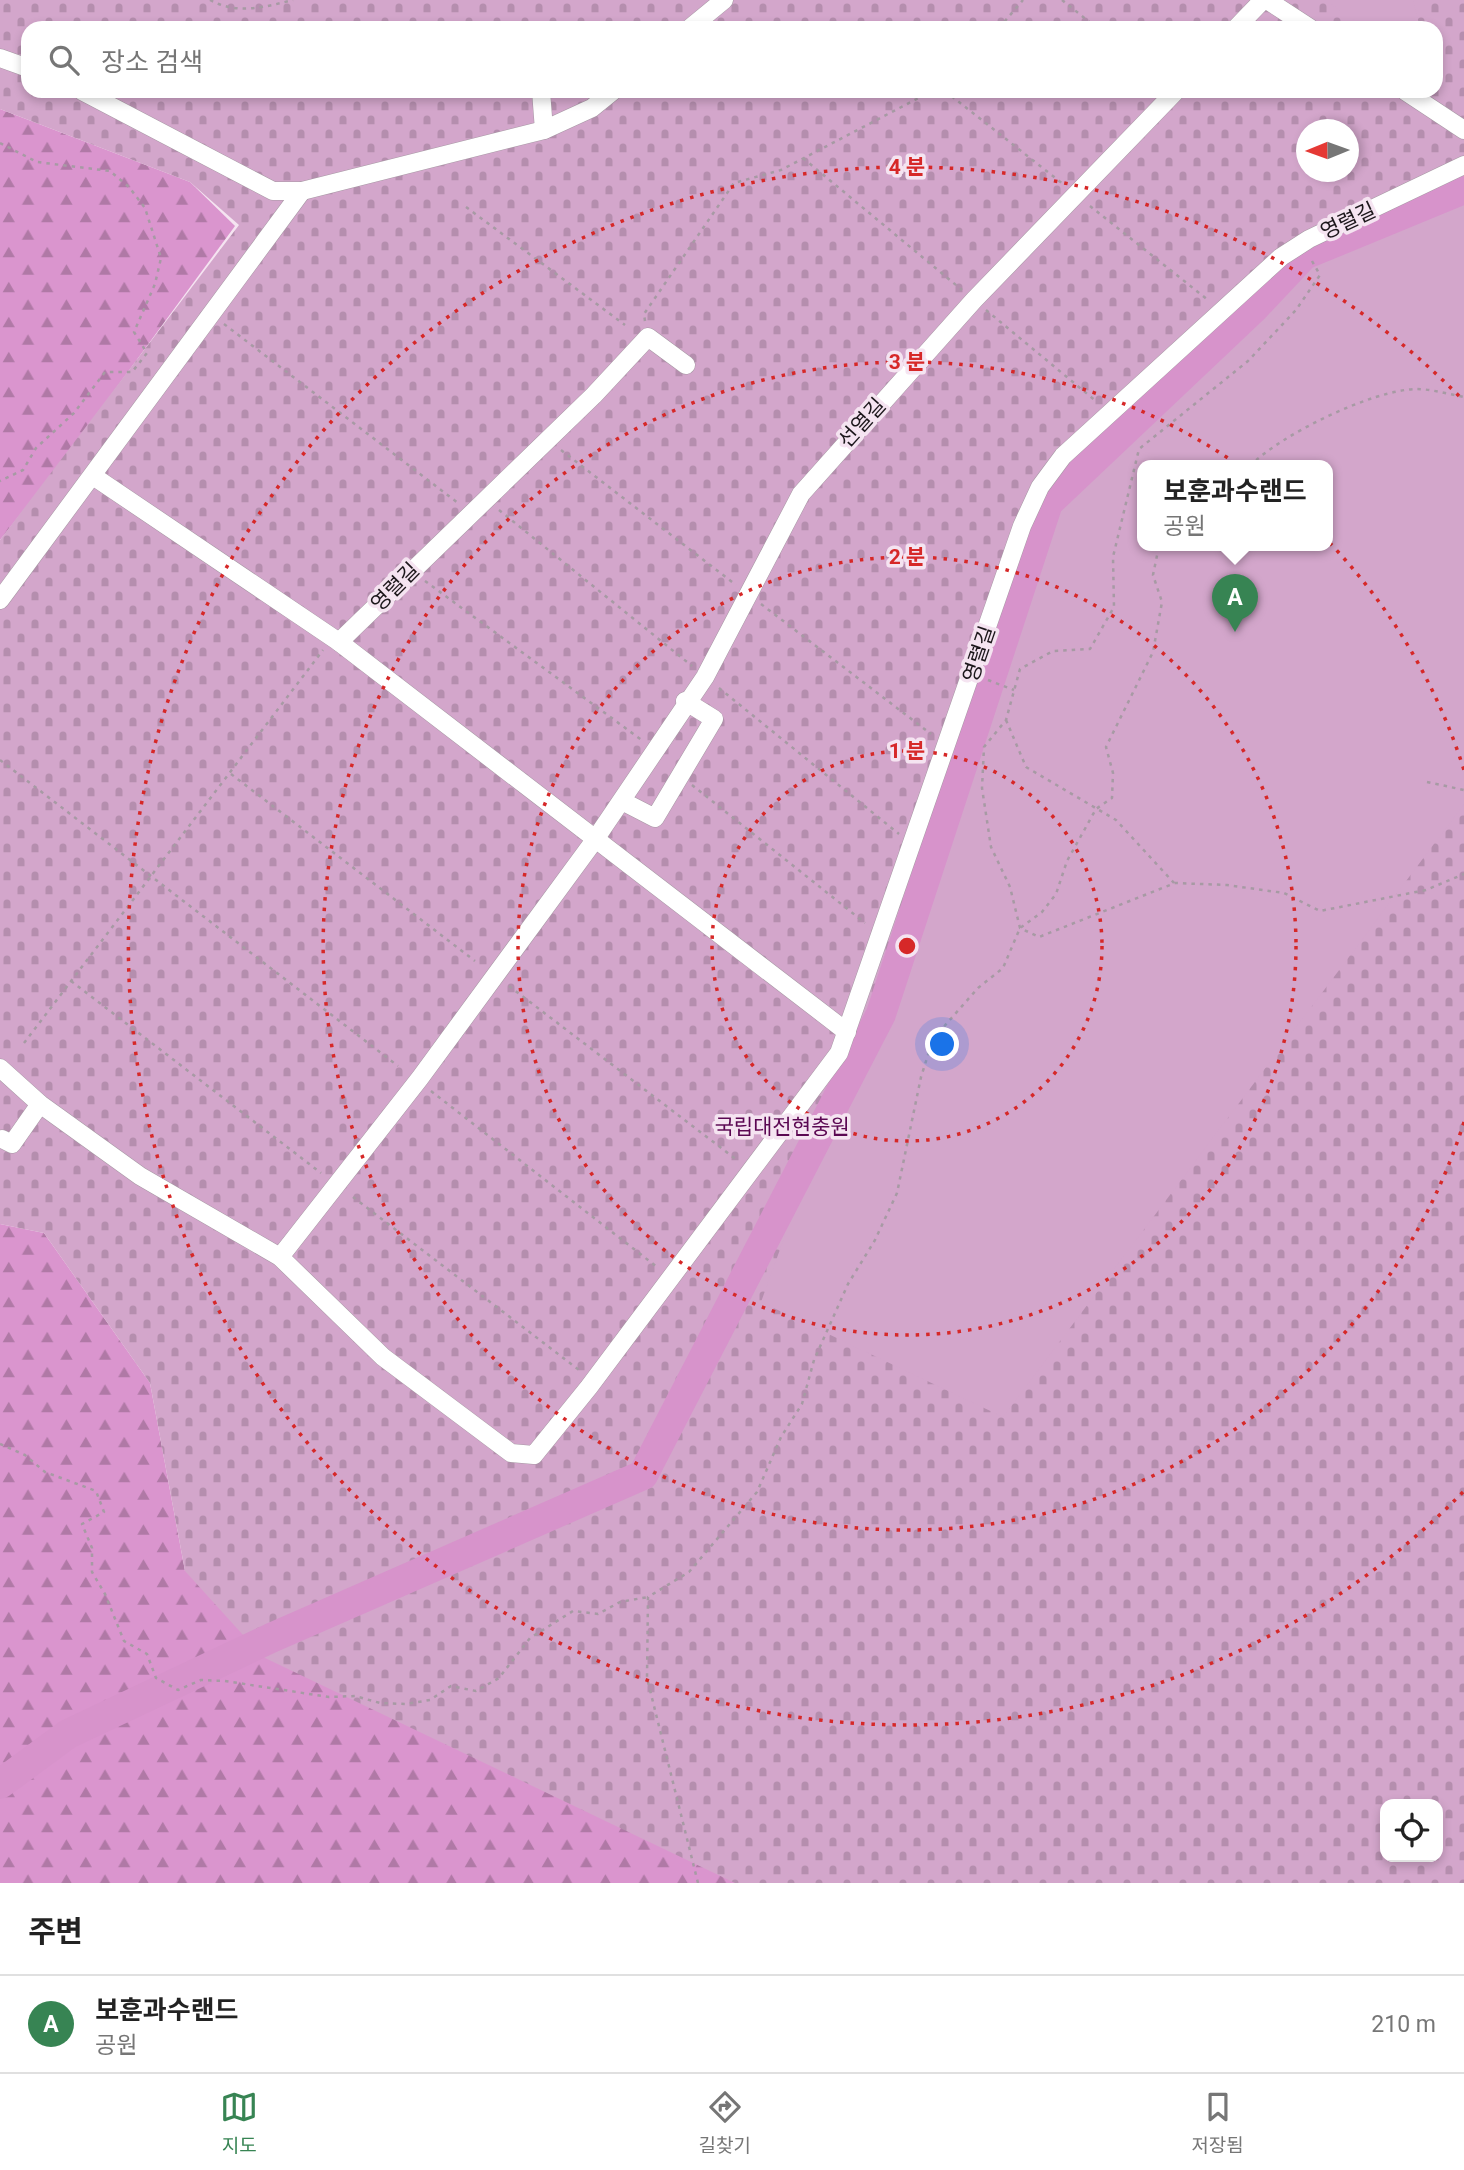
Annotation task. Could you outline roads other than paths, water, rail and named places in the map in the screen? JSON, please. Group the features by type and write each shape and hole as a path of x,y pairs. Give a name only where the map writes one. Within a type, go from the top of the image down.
{"lane":[{"path":"698,21 724,0"},
{"path":"1243,21 1265,0 1299,21"},
{"path":"0,58 21,66"},
{"path":"95,98 274,191 302,191 544,130 592,108 604,98"},
{"path":"542,98 544,130"},
{"name":"선열길","path":"685,701 705,677 801,495 825,464 974,300 1169,98"},
{"path":"1416,98 1464,130"},
{"name":"영렬길","path":"280,1257 383,1357 510,1453 534,1455 593,1381 839,1053 1022,526 1040,487 1063,456 1281,257 1309,239 1464,165"},
{"path":"0,600 302,191"},
{"name":"영렬길","path":"331,646 594,395 648,337 686,365"},
{"path":"93,476 331,646 847,1032"},
{"path":"0,1068 40,1104 140,1176 280,1257 420,1078 594,841 621,801 656,750 685,701 714,719 655,818 621,801"},
{"path":"2,1139 12,1144 40,1104"}],"waterway":[{"path":"0,1784 68,1734 271,1638 643,1475 881,1014 1048,503 1255,307 1304,255 1464,189"}],"place":[{"name":"보훈과수랜드","path":"1235,632"}],"park label":[{"name":"국립대전현충원","path":"782,1127"}]}
